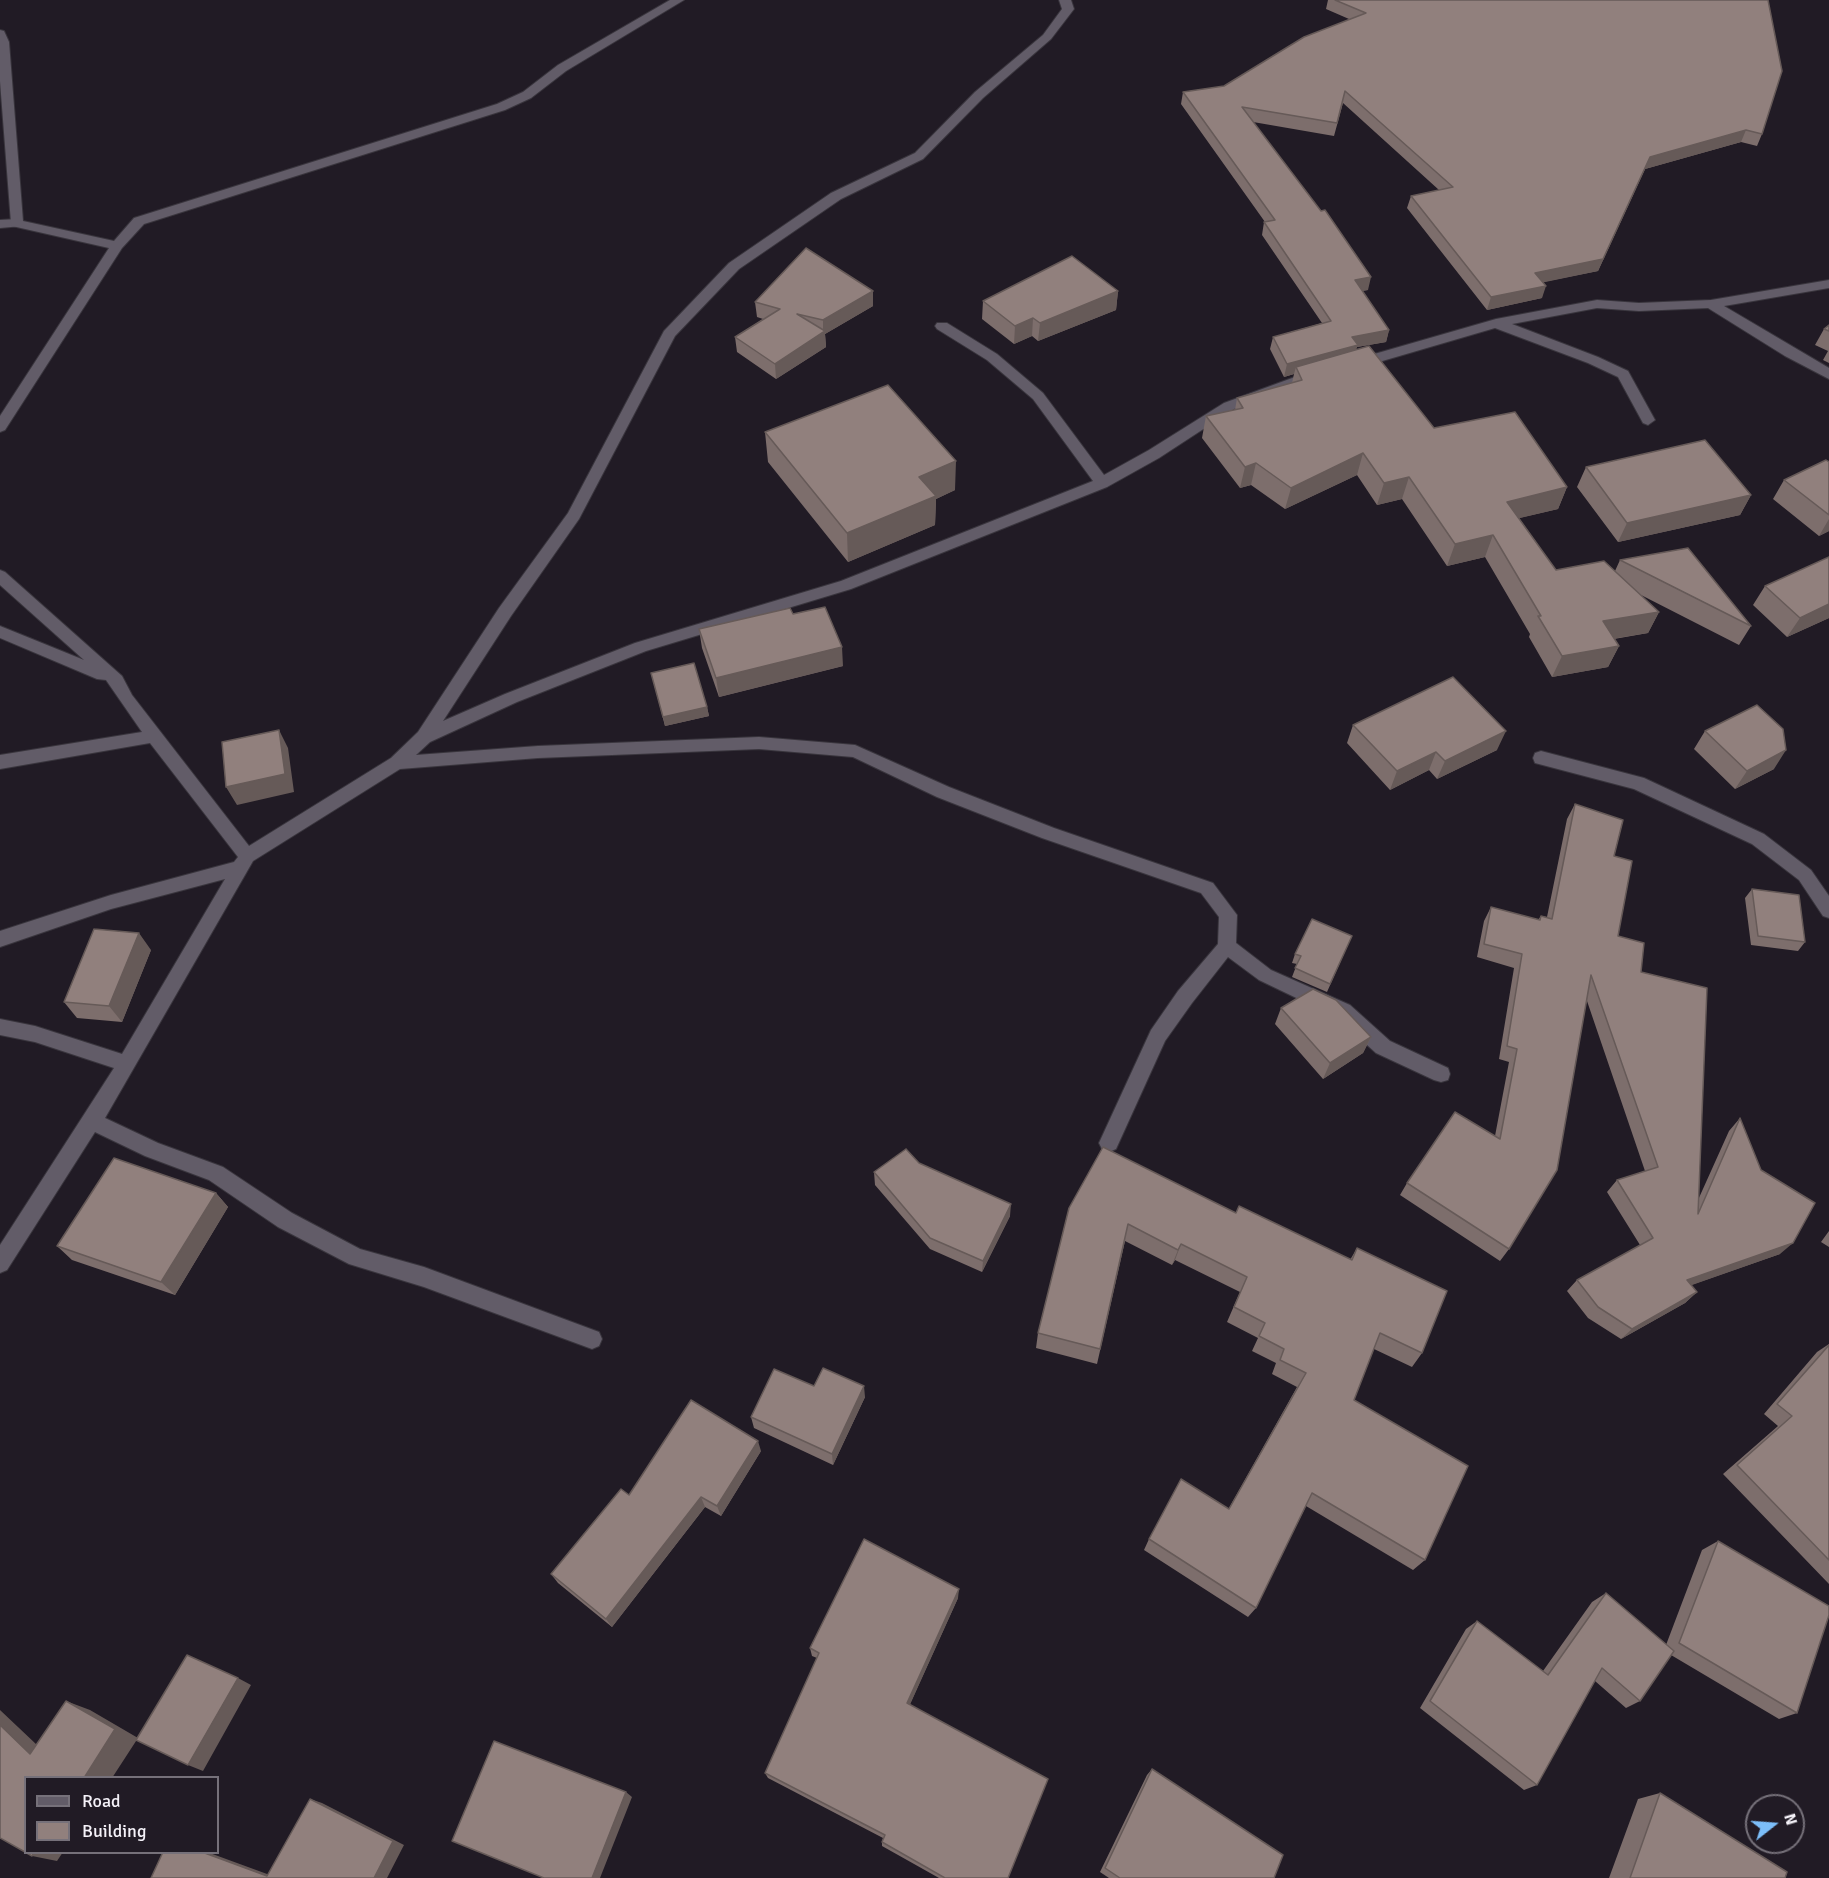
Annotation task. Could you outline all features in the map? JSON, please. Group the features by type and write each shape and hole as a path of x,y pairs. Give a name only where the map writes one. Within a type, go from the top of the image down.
{"street":[{"path":"0,427 117,246 139,221 501,107 527,95 562,68 678,0"},
{"path":"0,939 243,862 397,763 424,737 505,612 574,515 669,334 734,266 836,196 919,156 979,95 1047,37 1068,9 1065,0"},
{"path":"0,33 3,42 17,223"},
{"path":"0,224 17,223 117,246"},
{"path":"1347,366 1496,323 1597,304 1639,307 1711,304 1829,284"},
{"path":"1711,304 1790,353 1829,374"},
{"path":"1496,323 1593,360 1623,374 1648,420"},
{"path":"942,326 992,357 1038,396 1102,483"},
{"path":"424,737 511,698 641,647 846,585 1102,483 1154,454 1229,406 1289,382 1323,373"},
{"path":"0,576 116,680 126,699 243,862"},
{"path":"0,632 116,680"},
{"path":"0,762 153,736"},
{"path":"397,763 537,752 759,743 855,751 943,792 1037,829 1207,888 1228,915 1227,946 1185,997 1158,1036 1109,1143"},
{"path":"1541,758 1638,783 1758,839 1805,875 1829,911"},
{"path":"0,1263 127,1064 243,862"},
{"path":"1227,946 1266,975 1343,1011 1383,1047 1441,1074"},
{"path":"0,1027 35,1034 127,1064"},
{"path":"92,1121 152,1150 216,1173 285,1220 356,1257 424,1277 592,1339"}],"building":[{"path":"1335,0 1768,0 1782,71 1762,134 1746,130 1650,157 1603,259 1535,273 1546,286 1491,297 1411,196 1453,187 1345,91 1337,123 1242,107 1321,211 1325,210 1371,277 1355,280 1389,330 1352,337 1358,345 1287,364 1273,337 1331,321 1264,222 1275,220 1183,92 1224,86 1304,37 1366,13"},
{"path":"806,248 873,291 823,320 797,314 825,331 775,364 735,337 780,309 755,302"},
{"path":"1072,256 1118,291 1040,323 1033,318 1015,326 983,301"},
{"path":"1369,346 1434,428 1515,412 1567,487 1507,502 1556,570 1604,561 1659,612 1603,621 1619,646 1562,656 1493,535 1455,544 1409,477 1384,483 1363,453 1291,488 1256,463 1245,467 1206,416 1243,408 1237,398 1302,380 1296,367"},
{"path":"888,385 956,461 919,477 936,496 847,533 765,432"},
{"path":"1705,440 1751,495 1627,523 1586,467"},
{"path":"1826,460 1829,462 1829,515 1784,480"},
{"path":"1688,548 1751,626 1620,560"},
{"path":"1829,557 1829,604 1800,618 1765,586"},
{"path":"825,607 842,647 716,678 699,629 790,608 793,614"},
{"path":"694,663 707,707 663,717 651,673"},
{"path":"1453,677 1506,731 1445,761 1436,752 1397,771 1353,725"},
{"path":"1757,705 1783,729 1786,750 1747,771 1705,731"},
{"path":"279,730 285,774 226,787 222,742"},
{"path":"1575,804 1623,820 1614,856 1632,861 1618,936 1644,943 1641,972 1707,988 1698,1214 1740,1118 1761,1170 1815,1203 1793,1243 1687,1280 1697,1292 1632,1329 1598,1307 1577,1280 1653,1238 1617,1180 1658,1167 1591,975 1557,1170 1509,1249 1407,1183 1455,1112 1500,1139 1517,1049 1507,1046 1522,954 1484,944 1491,907 1540,920 1541,916 1552,919"},
{"path":"1752,889 1799,895 1805,942 1758,936"},
{"path":"1312,919 1352,936 1330,984 1295,968 1301,956 1295,954"},
{"path":"94,929 139,933 109,1006 64,1002"},
{"path":"1313,989 1336,1000 1371,1037 1330,1063 1281,1008"},
{"path":"1103,1147 1236,1213 1239,1206 1352,1260 1357,1248 1447,1291 1422,1353 1380,1333 1354,1400 1468,1466 1425,1560 1312,1493 1256,1608 1149,1539 1181,1479 1229,1509 1306,1373 1280,1360 1284,1349 1259,1336 1265,1323 1234,1307 1247,1277 1181,1244 1178,1250 1128,1224 1100,1349 1038,1333 1069,1208"},
{"path":"906,1149 919,1163 1011,1204 983,1261 930,1238 874,1172"},
{"path":"114,1158 216,1193 161,1282 57,1246"},
{"path":"1829,1345 1829,1560 1737,1465 1792,1416 1777,1404"},
{"path":"823,1368 864,1386 832,1454 751,1417 774,1369 814,1386"},
{"path":"691,1400 758,1441 717,1506 701,1497 606,1619 551,1574 621,1489 629,1495"},
{"path":"864,1539 959,1589 907,1703 1048,1779 1008,1878 945,1878 882,1842 885,1835 765,1773 819,1653 810,1648"},
{"path":"1718,1541 1829,1606 1829,1615 1797,1713 1679,1643"},
{"path":"1606,1593 1674,1651 1640,1701 1602,1668 1537,1785 1430,1701 1477,1621 1548,1675"},
{"path":"187,1655 238,1678 188,1765 136,1740"},
{"path":"66,1701 115,1729 85,1776 24,1776 24,1852 0,1838 0,1725 30,1754"},
{"path":"494,1741 626,1792 592,1878 544,1878 452,1841"},
{"path":"1152,1769 1283,1855 1274,1878 1120,1878 1105,1868"},
{"path":"1660,1793 1745,1846 1745,1854 1758,1854 1787,1872 1785,1878 1630,1878"},
{"path":"310,1799 393,1841 374,1878 151,1878 162,1854 207,1854 267,1876"}]}
